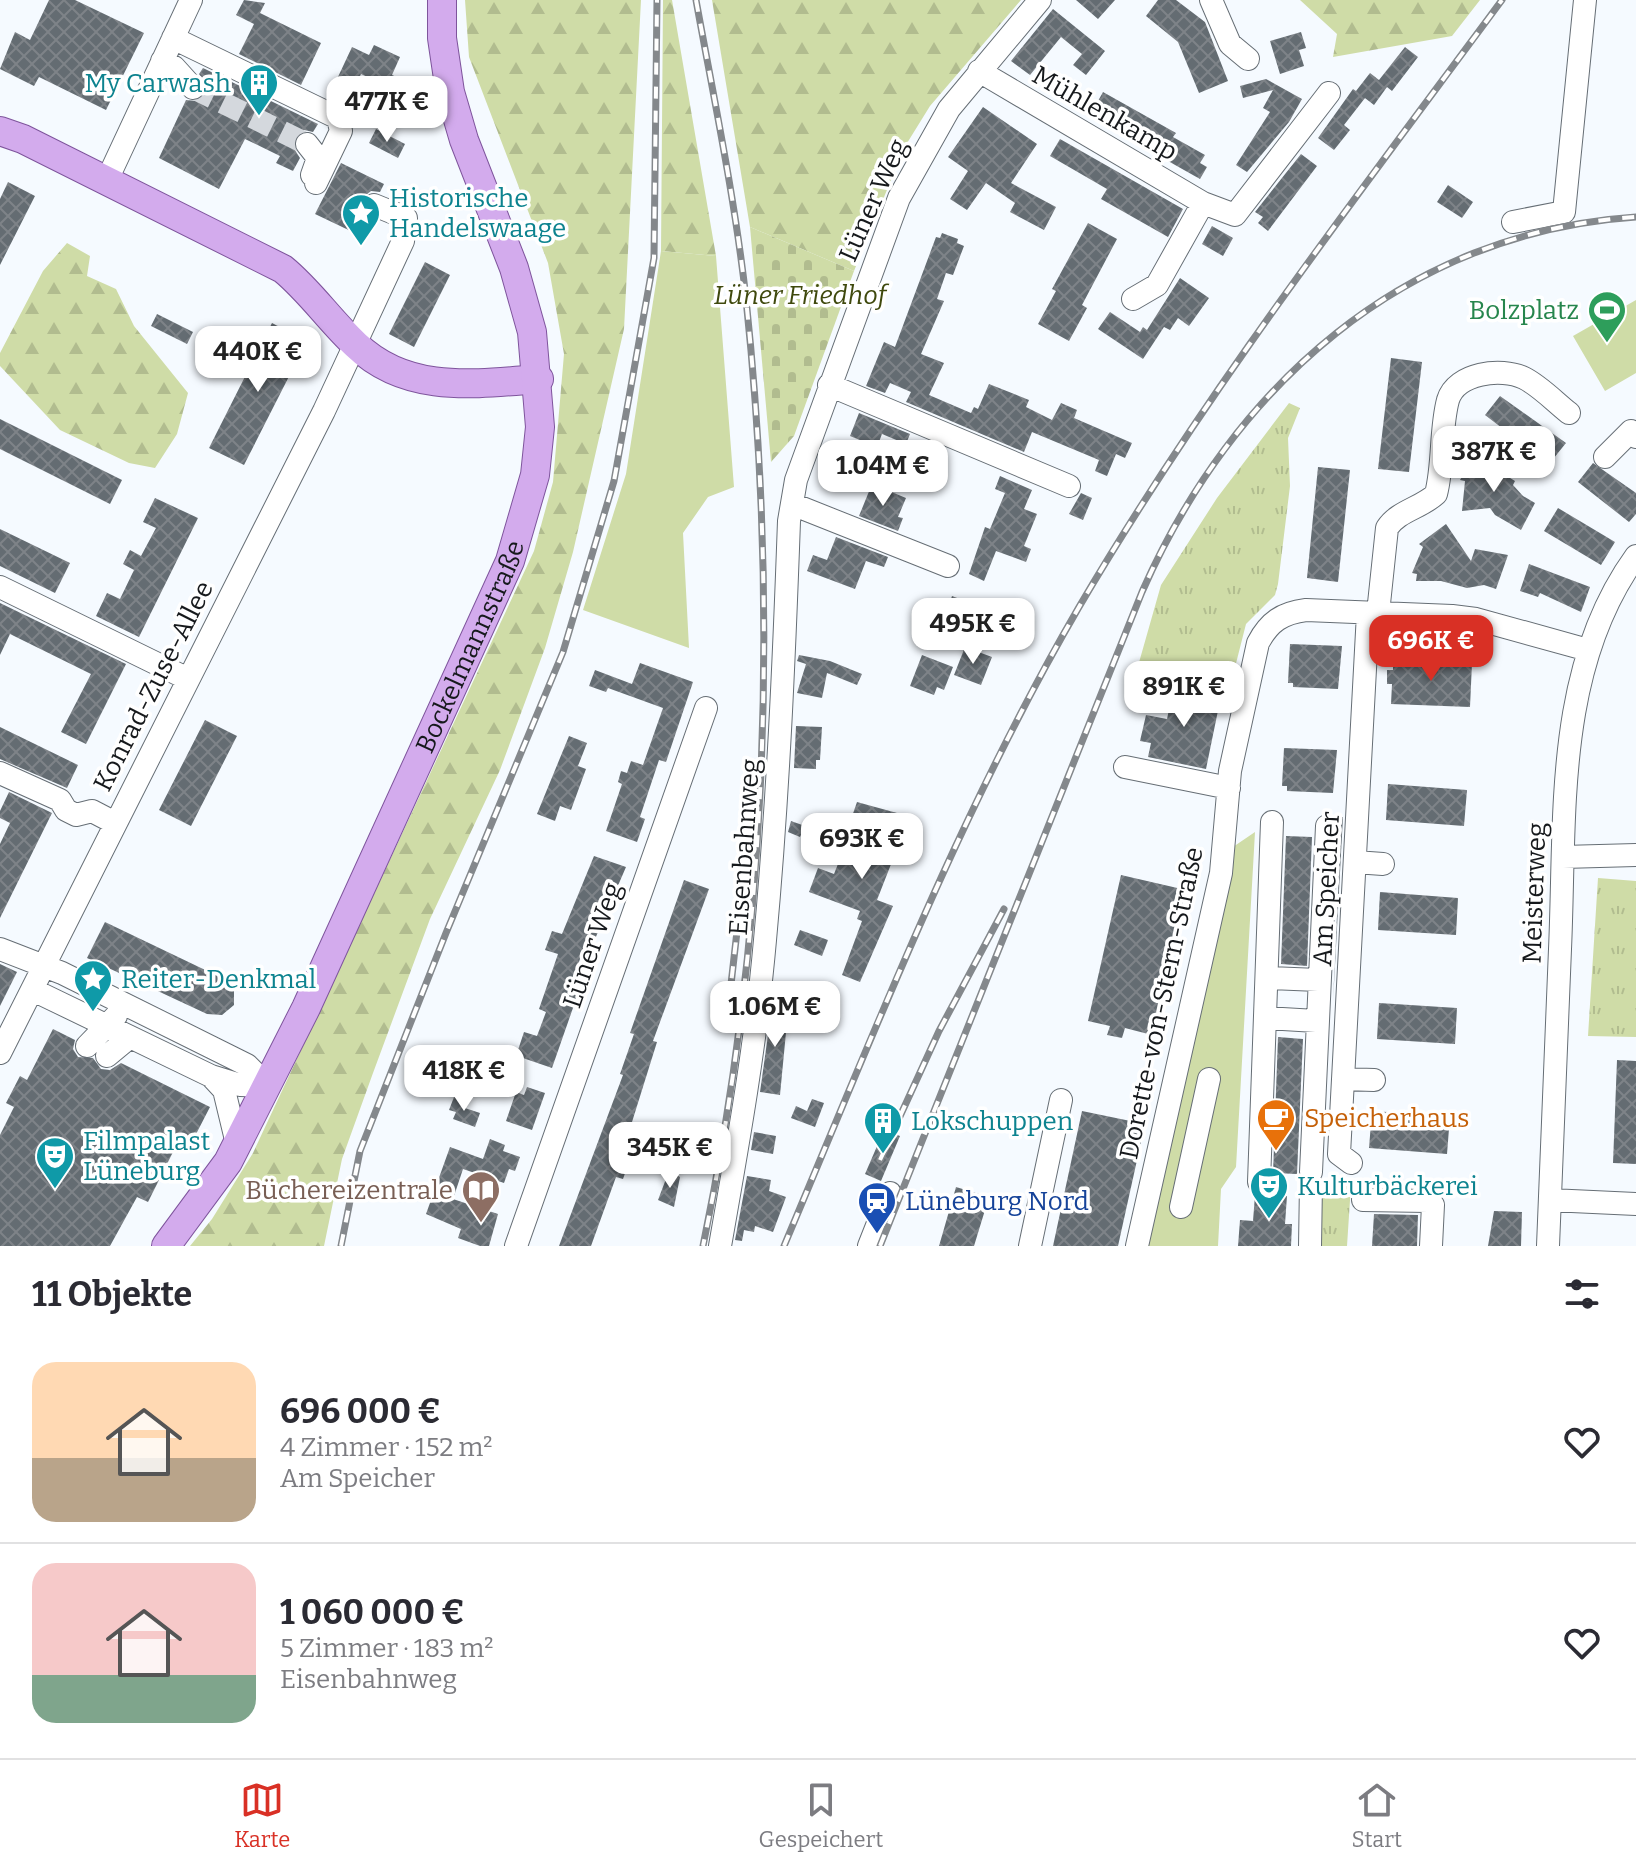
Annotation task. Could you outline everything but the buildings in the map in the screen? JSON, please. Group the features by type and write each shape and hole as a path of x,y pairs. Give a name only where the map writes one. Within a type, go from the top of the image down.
{"main road":[{"name":"Bockelmannstraße","path":"166,1246 212,1187 268,1086 392,826 510,561 535,475 540,427 539,379 532,332 514,268 464,140 450,92 442,38 442,0"},
{"path":"0,131 107,180 283,269 301,284 355,344 389,368 429,383 539,379"}],"street":[{"path":"107,180 191,0"},
{"name":"Lüner Weg","path":"792,500 829,385 899,198 949,109 1040,0"},
{"path":"1211,0 1230,44 1248,59"},
{"path":"1513,222 1564,212 1585,0"},
{"path":"173,38 338,118 341,131 312,181 318,164 316,153 307,144"},
{"path":"162,61 174,67 193,88"},
{"name":"Mühlenkamp","path":"979,71 1203,203 1235,215 1329,93"},
{"path":"1133,299 1157,285 1203,203"},
{"name":"Konrad-Zuse-Allee","path":"0,1053 355,344 403,241 406,218 374,205"},
{"name":"Am Speicher","path":"1351,1163 1339,1154 1355,862 1373,613 1387,528 1393,518 1424,504 1436,494 1449,398 1459,383 1480,374 1517,376 1569,413"},
{"path":"829,385 1069,486"},
{"path":"1605,457 1630,427"},
{"path":"792,500 948,566"},
{"name":"Eisenbahnweg","path":"720,1246 746,1093 765,942 776,807 792,500"},
{"name":"Meisterweg","path":"1548,1246 1570,740 1588,650 1613,591 1636,556"},
{"path":"0,587 188,679"},
{"name":"Dorette-von-Stern-Straße","path":"1137,1246 1221,873 1229,788 1258,643 1266,629 1289,613 1373,613 1476,619 1588,650"},
{"name":"Lüner Weg","path":"516,1246 706,708"},
{"path":"1125,767 1229,788"},
{"path":"0,773 60,800 66,810 76,815 92,811 115,823"},
{"path":"1259,1182 1269,978 1272,822"},
{"path":"1310,1246 1316,1021 1327,826"},
{"path":"1563,857 1636,855"},
{"path":"1355,862 1383,864"},
{"path":"0,949 136,1009 247,1065 268,1086"},
{"path":"1269,978 1318,980"},
{"path":"33,990 211,1076 240,1085 268,1086"},
{"path":"130,1037 97,1051 105,1025 116,1016 136,1009"},
{"path":"1266,1018 1316,1021"},
{"path":"211,1076 224,1090 237,1144"},
{"path":"1181,1207 1209,1079"},
{"path":"1343,1079 1374,1080"},
{"path":"1030,1246 1061,1100"},
{"path":"1166,1115 1200,1121"},
{"path":"869,1246 890,1193"},
{"path":"1363,1200 1428,1201 1433,1205 1431,1246"},
{"path":"1550,1200 1636,1204"}],"green space":[{"path":"465,0 641,0 624,329 573,552 545,648 500,770 430,919 373,1073 342,1159 324,1246 190,1246 212,1219 253,1153 534,551 553,482 564,354 548,263 469,57"},
{"path":"663,0 672,0 716,256 661,251"},
{"path":"712,0 1021,0 930,106 904,148 854,271 750,227"},
{"path":"1300,0 1480,0 1452,36 1333,57 1337,34"},
{"name":"Lüner Friedhof","path":"750,227 854,271 794,436 771,462"},
{"path":"67,243 90,256 87,276 116,289 134,326 188,393 177,434 155,468 129,463 60,430 0,366 0,353 43,271"},
{"path":"661,251 716,256 734,487 708,497 683,533 689,648 583,610 626,474"},
{"name":"Bolzplatz","path":"1636,300 1636,373 1605,391 1573,336"},
{"path":"1289,403 1300,408 1288,438 1290,486 1278,584 1275,595 1246,624 1230,687 1138,666 1161,585 1217,498"},
{"path":"1255,832 1236,1167 1221,1189 1218,1246 1144,1246 1230,849"},
{"path":"1598,878 1636,881 1636,1037 1588,1036"},
{"path":"1321,1183 1351,1185 1347,1246 1318,1246"}],"tunnel":[{"path":"193,88 307,144"}],"railway":[{"path":"341,1246 360,1151 446,933 563,652 614,481 654,258 657,0"},
{"path":"696,0 730,187 746,299 756,417 764,655 761,774 741,1011 725,1129 703,1246"},
{"path":"784,1246 886,1002 958,841 1036,684 1079,607 1177,450 1229,374 1502,0"},
{"path":"880,1246 1142,592 1180,518 1225,449 1277,387 1336,333 1402,288 1474,253 1552,229 1636,217"},
{"path":"729,1002 742,887"},
{"path":"880,1160 939,1031 1004,909"}],"place":[{"name":"My Carwash","path":"259,117"},
{"name":"Historische Handelswaage","path":"361,247"},
{"name":"Bolzplatz","path":"1607,344"},
{"name":"Reiter-Denkmal","path":"93,1013"},
{"name":"Speicherhaus","path":"1276,1152"},
{"name":"Lokschuppen","path":"883,1155"},
{"name":"Filmpalast Lüneburg","path":"55,1190"},
{"name":"Kulturbäckerei","path":"1269,1220"},
{"name":"Büchereizentrale","path":"481,1224"},
{"name":"Lüneburg Nord","path":"877,1235"}]}
